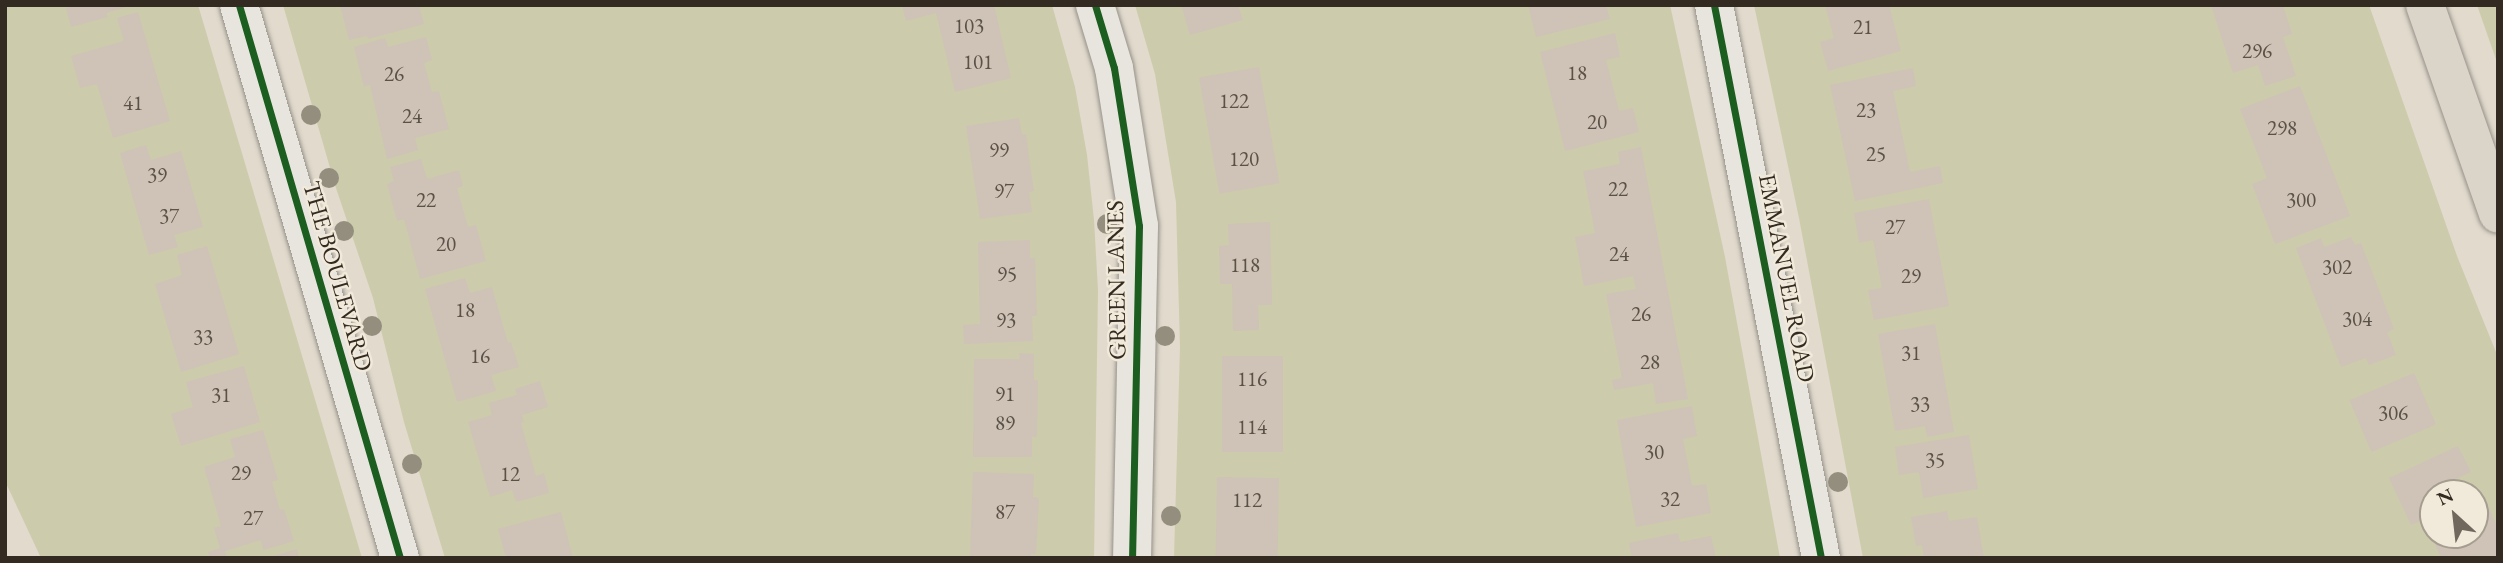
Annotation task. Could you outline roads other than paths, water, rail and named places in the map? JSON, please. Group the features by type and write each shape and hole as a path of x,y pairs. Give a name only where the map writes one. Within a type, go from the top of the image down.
{"main road":[{"path":"2425,5 2498,214"}],"street":[{"name":"THE BOULEVARD","path":"239,5 400,558"},
{"name":"GREEN LANES","path":"1095,5 1114,68 1139,226 1132,558"},
{"name":"EMMANUEL ROAD","path":"1714,5 1821,558"}]}
